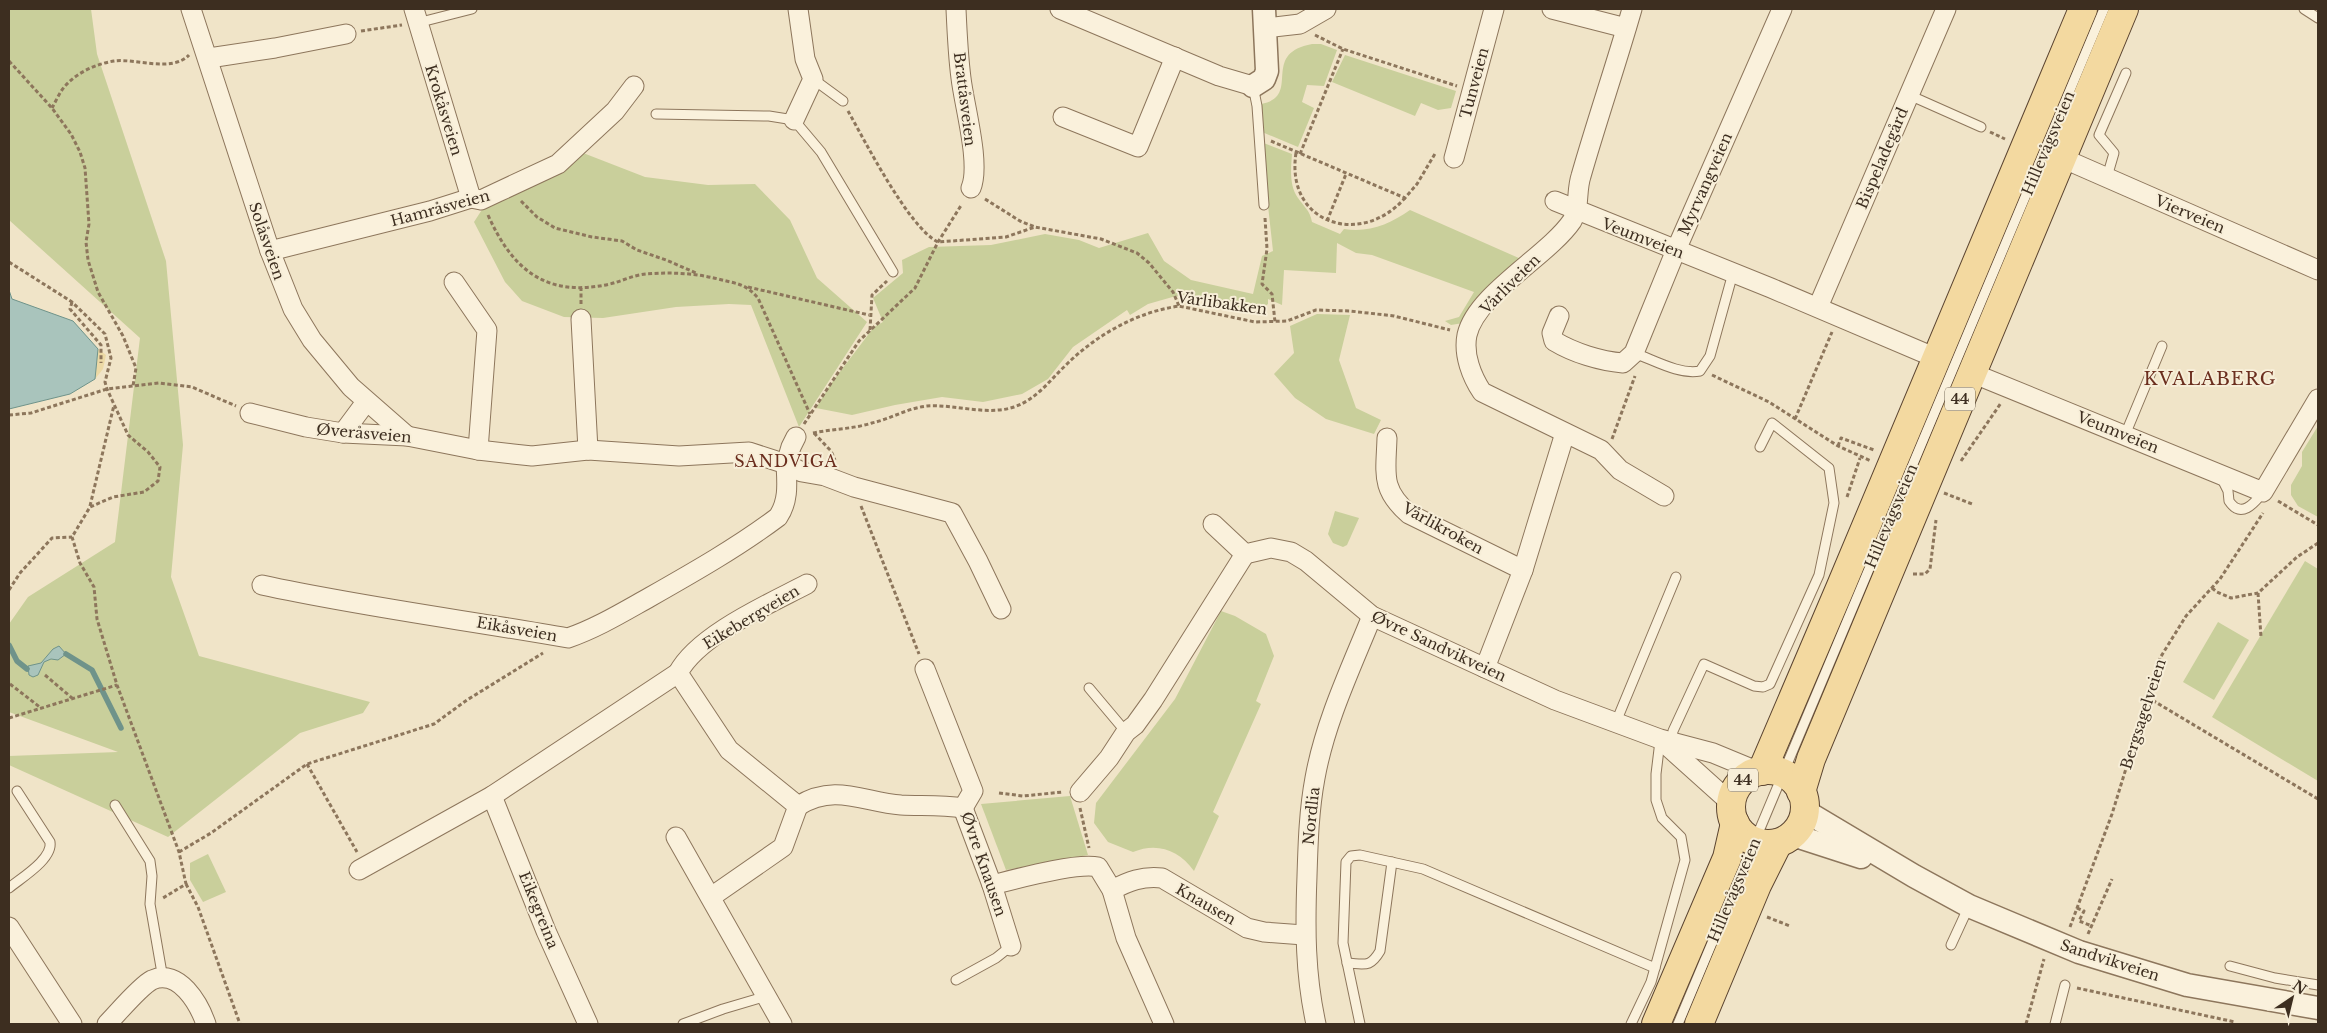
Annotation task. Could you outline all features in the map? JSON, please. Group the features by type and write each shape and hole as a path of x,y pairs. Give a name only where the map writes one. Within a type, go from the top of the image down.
{"main road":[{"name":"Hillevågsveien","path":"1699,1024 1757,885 1780,805 1830,580 1936,358 2083,9"},
{"name":"Hillevågsveien","path":"1780,805 1810,759 2124,9"},
{"name":"44","path":"1733,814 1738,787 1751,775 1780,805"},
{"path":"1733,814 1743,834 1780,805"},
{"name":"Hillevågsveien","path":"1656,1024 1727,858 1733,814"}],"street":[{"name":"Solåsveien","path":"191,9 270,251 293,308 312,340 366,402 407,436"},
{"path":"794,120 812,79 805,59 798,9"},
{"name":"Brattåsveien","path":"956,9 961,79 971,138 974,180 970,188"},
{"path":"1060,9 1084,13 1175,57 1219,76 1252,86 1264,79 1267,71 1265,18 1300,24 1326,9"},
{"name":"Tunveien","path":"1446,154 1472,91 1494,9"},
{"path":"1552,9 1626,28"},
{"name":"Vårliveien","path":"1467,334 1478,313 1552,243 1571,221 1576,211 1580,179 1632,9"},
{"name":"Myrvangveien","path":"1632,356 1676,250 1782,9"},
{"name":"Bispeladegård","path":"1818,307 1946,9"},
{"name":"Krokåsveien","path":"416,16 476,199"},
{"path":"206,52 275,48 346,34"},
{"path":"1063,117 1138,147 1175,57"},
{"name":"Hamråsveien","path":"270,251 476,199 512,185 558,164 615,111 634,86"},
{"name":"Vierveien","path":"2062,158 2318,270"},
{"name":"Veumveien","path":"1555,201 1818,307 1936,358"},
{"path":"454,282 487,330 478,450"},
{"path":"1559,316 1552,333 1554,341 1577,352 1613,362 1623,363 1632,356"},
{"path":"581,319 588,450"},
{"path":"1467,334 1467,352 1470,366 1474,380 1482,392 1604,452 1620,470 1664,496"},
{"name":"Veumveien","path":"1972,373 2268,495"},
{"path":"2268,495 2318,399"},
{"path":"343,433 366,402"},
{"name":"Øveråsveien","path":"250,413 283,422 343,433 407,436 478,450 532,456 588,450 679,456 749,452 786,464 802,472 825,476 854,487 952,513 1001,609"},
{"path":"1485,668 1522,570 1565,433"},
{"path":"786,464 796,437"},
{"name":"Vårlikroken","path":"1387,438 1386,484 1395,502 1409,514 1522,570"},
{"name":"Eikåsveien","path":"262,585 337,601 568,638 592,630 718,558 778,517 784,509 787,496 786,464"},
{"path":"1080,792 1109,758 1126,732 1135,725 1158,692 1245,554 1213,524"},
{"name":"Øvre Sandvikveien","path":"1245,554 1271,548 1291,552 1306,561 1372,616 1555,700 1616,722 1667,744"},
{"name":"Eikebergveien","path":"678,673 689,656 706,642 807,584"},
{"name":"Nordlia","path":"1316,1024 1309,993 1304,935 1308,829 1315,777 1328,730 1372,616"},
{"name":"Øvre Knausen","path":"925,668 973,792 963,808 992,885 1011,946"},
{"path":"362,868 492,796 562,748 628,708 678,673 729,750 798,806"},
{"path":"1667,744 1733,814"},
{"name":"Sandvikveien","path":"1667,744 1713,753 1780,805 1969,906 2079,952 2186,985 2318,1008"},
{"path":"711,897 783,847 798,806 807,801 838,794 851,794 899,805 963,808"},
{"name":"Eikegreina","path":"492,796 546,931 588,1024"},
{"path":"676,837 782,1024"},
{"path":"992,885 1075,867 1090,865 1098,867 1112,890 1126,938 1164,1024"},
{"name":"Knausen","path":"1112,890 1129,880 1150,877 1162,878 1247,928 1264,932 1304,935"},
{"path":"9,927 72,1024"},
{"path":"107,1024 152,980 163,979 185,988 194,998 206,1024"}],"lane":[{"path":"416,16 472,9"},
{"name":"Hillevågsveien","path":"1678,1024 1780,805 2104,9"},
{"path":"2304,9 2318,18"},
{"path":"2106,177 2114,153 2099,135 2126,73"},
{"path":"812,79 843,101"},
{"path":"1252,86 1257,106 1264,205"},
{"path":"1909,95 1981,127"},
{"path":"656,114 769,116 794,120 821,152 893,272"},
{"path":"1632,356 1681,370 1700,371 1710,356 1733,273"},
{"path":"2125,435 2162,346"},
{"path":"1631,1024 1651,982 1685,860 1681,837 1662,818 1656,800 1656,774 1667,744 1704,664 1754,686 1763,687 1770,684 1830,580 1834,503 1829,468 1772,423 1760,447"},
{"path":"2220,474 2228,491 2229,501 2238,509 2244,510 2249,508 2268,495"},
{"path":"1616,722 1676,577"},
{"path":"1089,688 1126,732"},
{"path":"9,888 46,858 51,848 50,842 17,791"},
{"path":"115,805 150,861 152,876 150,904 163,979"},
{"path":"1360,1024 1342,943 1346,862 1351,856 1360,855 1423,870 1655,968"},
{"path":"1347,962 1368,964 1373,962 1380,951 1392,862"},
{"path":"1951,945 1969,906"},
{"name":"Øvre Knausen","path":"956,980 996,958 1011,946"},
{"path":"2230,966 2275,978 2318,985"},
{"path":"2055,1024 2065,985"},
{"path":"683,1024 767,996"}],"path":[{"path":"346,34 416,16"},
{"path":"1300,24 1321,40 1343,49 1472,91"},
{"path":"1300,154 1343,49"},
{"path":"52,108 64,86 80,72 114,61 157,64 184,60 194,50 206,52"},
{"path":"9,61 52,108 71,134 85,168 88,260 98,292 123,336 136,368 133,386"},
{"path":"843,101 900,199 926,234 938,242 1006,237 1035,227"},
{"path":"1981,127 2006,140 2008,136"},
{"path":"1258,135 1296,153 1405,198"},
{"path":"1296,153 1294,166 1298,190 1314,212 1327,221 1347,225 1366,224 1394,211 1446,154"},
{"path":"1327,221 1346,174"},
{"path":"512,185 519,199 528,209 555,228 583,236 622,241 637,250 699,274 869,315"},
{"path":"796,437 850,352 870,330 916,288 938,242 970,188 1020,221 1035,227 1100,239 1137,253 1159,273 1179,306"},
{"path":"476,199 509,253 525,270 539,279 556,286 581,288 609,284 645,274 699,274"},
{"path":"1264,205 1267,249 1262,284 1272,294 1274,322"},
{"path":"9,262 72,302 105,334 111,358 105,382 107,389 128,435 148,452 160,467 158,481 144,492 113,497 90,507"},
{"path":"870,330 869,315 872,295 886,282 893,272"},
{"path":"748,287 758,298 810,414"},
{"path":"72,302 70,309 101,345 101,363"},
{"name":"Vårlibakken","path":"796,437 873,423 925,406 980,409 1012,407 1038,394 1066,364 1102,336 1154,310 1179,306 1256,322 1287,321 1316,310 1350,311 1394,316 1467,334"},
{"path":"1795,419 1832,329"},
{"path":"1604,452 1619,422 1635,378 1637,368 1632,356"},
{"path":"1700,371 1741,387 1838,446 1871,461"},
{"path":"9,415 30,413 107,389 159,384 192,387 216,396 250,413"},
{"path":"1958,465 2000,408 2003,400"},
{"path":"114,404 90,507 72,537 80,563 94,586 97,619 117,685 179,852 186,884 198,907 240,1024"},
{"path":"1838,446 1841,438 1875,451"},
{"path":"1942,500 1948,486"},
{"path":"854,487 925,668"},
{"path":"1950,495 1972,504"},
{"path":"2268,495 2318,525"},
{"name":"Bergsagelveien","path":"2070,928 2112,814 2146,697 2160,658 2186,616 2220,579 2268,495"},
{"path":"1908,572 1924,574 1930,569 1937,516"},
{"path":"9,590 20,573 52,538 72,537"},
{"path":"2212,588 2231,598 2258,593 2298,557 2318,543"},
{"path":"2258,593 2260,637"},
{"path":"179,852 224,824 308,764 434,724 498,680 568,638"},
{"path":"45,675 73,699"},
{"path":"10,684 42,708"},
{"path":"9,718 117,685"},
{"path":"2146,697 2318,799"},
{"path":"308,764 362,868"},
{"path":"999,793 1023,796 1080,792 1084,830 1090,851 1098,867"},
{"path":"2085,939 2112,880"},
{"path":"150,904 186,884"},
{"path":"2077,908 2084,911 2079,921 2092,926"},
{"path":"1765,916 1790,926"},
{"path":"2026,1024 2045,956"},
{"path":"2065,985 2235,1022"}],"green space":[{"path":"9,9 91,9 97,54 166,261 183,445 171,577 199,656 370,702 363,713 300,733 168,837 9,765 9,756 118,752 9,712 9,624 28,597 115,542 140,338 9,220"},
{"path":"1312,44 1321,44 1337,50 1324,86 1307,85 1302,102 1314,108 1298,147 1262,132 1261,104 1273,100 1279,93 1284,65 1288,56 1296,49"},
{"path":"1345,55 1456,91 1451,108 1438,110 1421,103 1415,116 1332,82"},
{"path":"1261,142 1292,154 1291,177 1293,188 1312,222 1340,234 1344,229 1362,230 1379,226 1410,210 1521,259 1463,323 1451,325 1445,321 1459,317 1474,292 1372,255 1356,253 1337,243 1336,273 1284,270 1282,305 1268,299 1268,304 1259,311 1176,296 1148,304 1130,315 1127,310 1073,347 1048,379 1022,394 983,402 942,397 852,415 816,408 830,385 874,327 883,322 873,298 903,273 902,260 929,247 991,245 1045,234 1079,240 1099,248 1148,233 1164,261 1191,280 1253,294 1262,256 1273,251"},
{"path":"578,151 645,177 708,185 755,184 790,220 817,278 867,322 799,427 751,305 729,304 676,307 603,318 564,317 522,301 505,282 474,222 485,205"},
{"path":"1317,314 1350,315 1339,360 1356,408 1381,420 1374,434 1326,419 1295,398 1274,374 1294,353 1290,326"},
{"path":"2318,426 2318,517 2298,506 2291,495 2291,485 2302,466 2302,452"},
{"path":"1335,511 1359,518 1347,545 1343,547 1333,543 1328,534"},
{"path":"2305,561 2318,569 2318,781 2212,717"},
{"path":"1221,611 1235,616 1266,634 1274,656 1256,701 1261,704 1213,812 1219,816 1194,871 1182,858 1167,850 1151,848 1133,852 1108,842 1094,823 1096,803 1175,699"},
{"path":"2218,622 2249,640 2214,700 2183,682"},
{"path":"1070,796 1088,855 1006,870 981,804"},
{"path":"208,854 226,892 203,902 190,880 190,863"}],"sand":[{"path":"98,349 106,355 103,369 95,379"}],"water":[{"path":"9,290 12,299 73,321 98,349 95,379 70,394 9,409"},
{"path":"59,646 66,654 58,660 51,659 44,662 38,675 33,677 29,675 28,666 41,663 53,649"}],"waterway":[{"path":"9,645 17,661 27,669"},
{"path":"66,654 92,670 121,728"}],"district":[{"name":"KVALABERG","path":"2210,379"},
{"name":"SANDVIGA","path":"786,461"}]}
